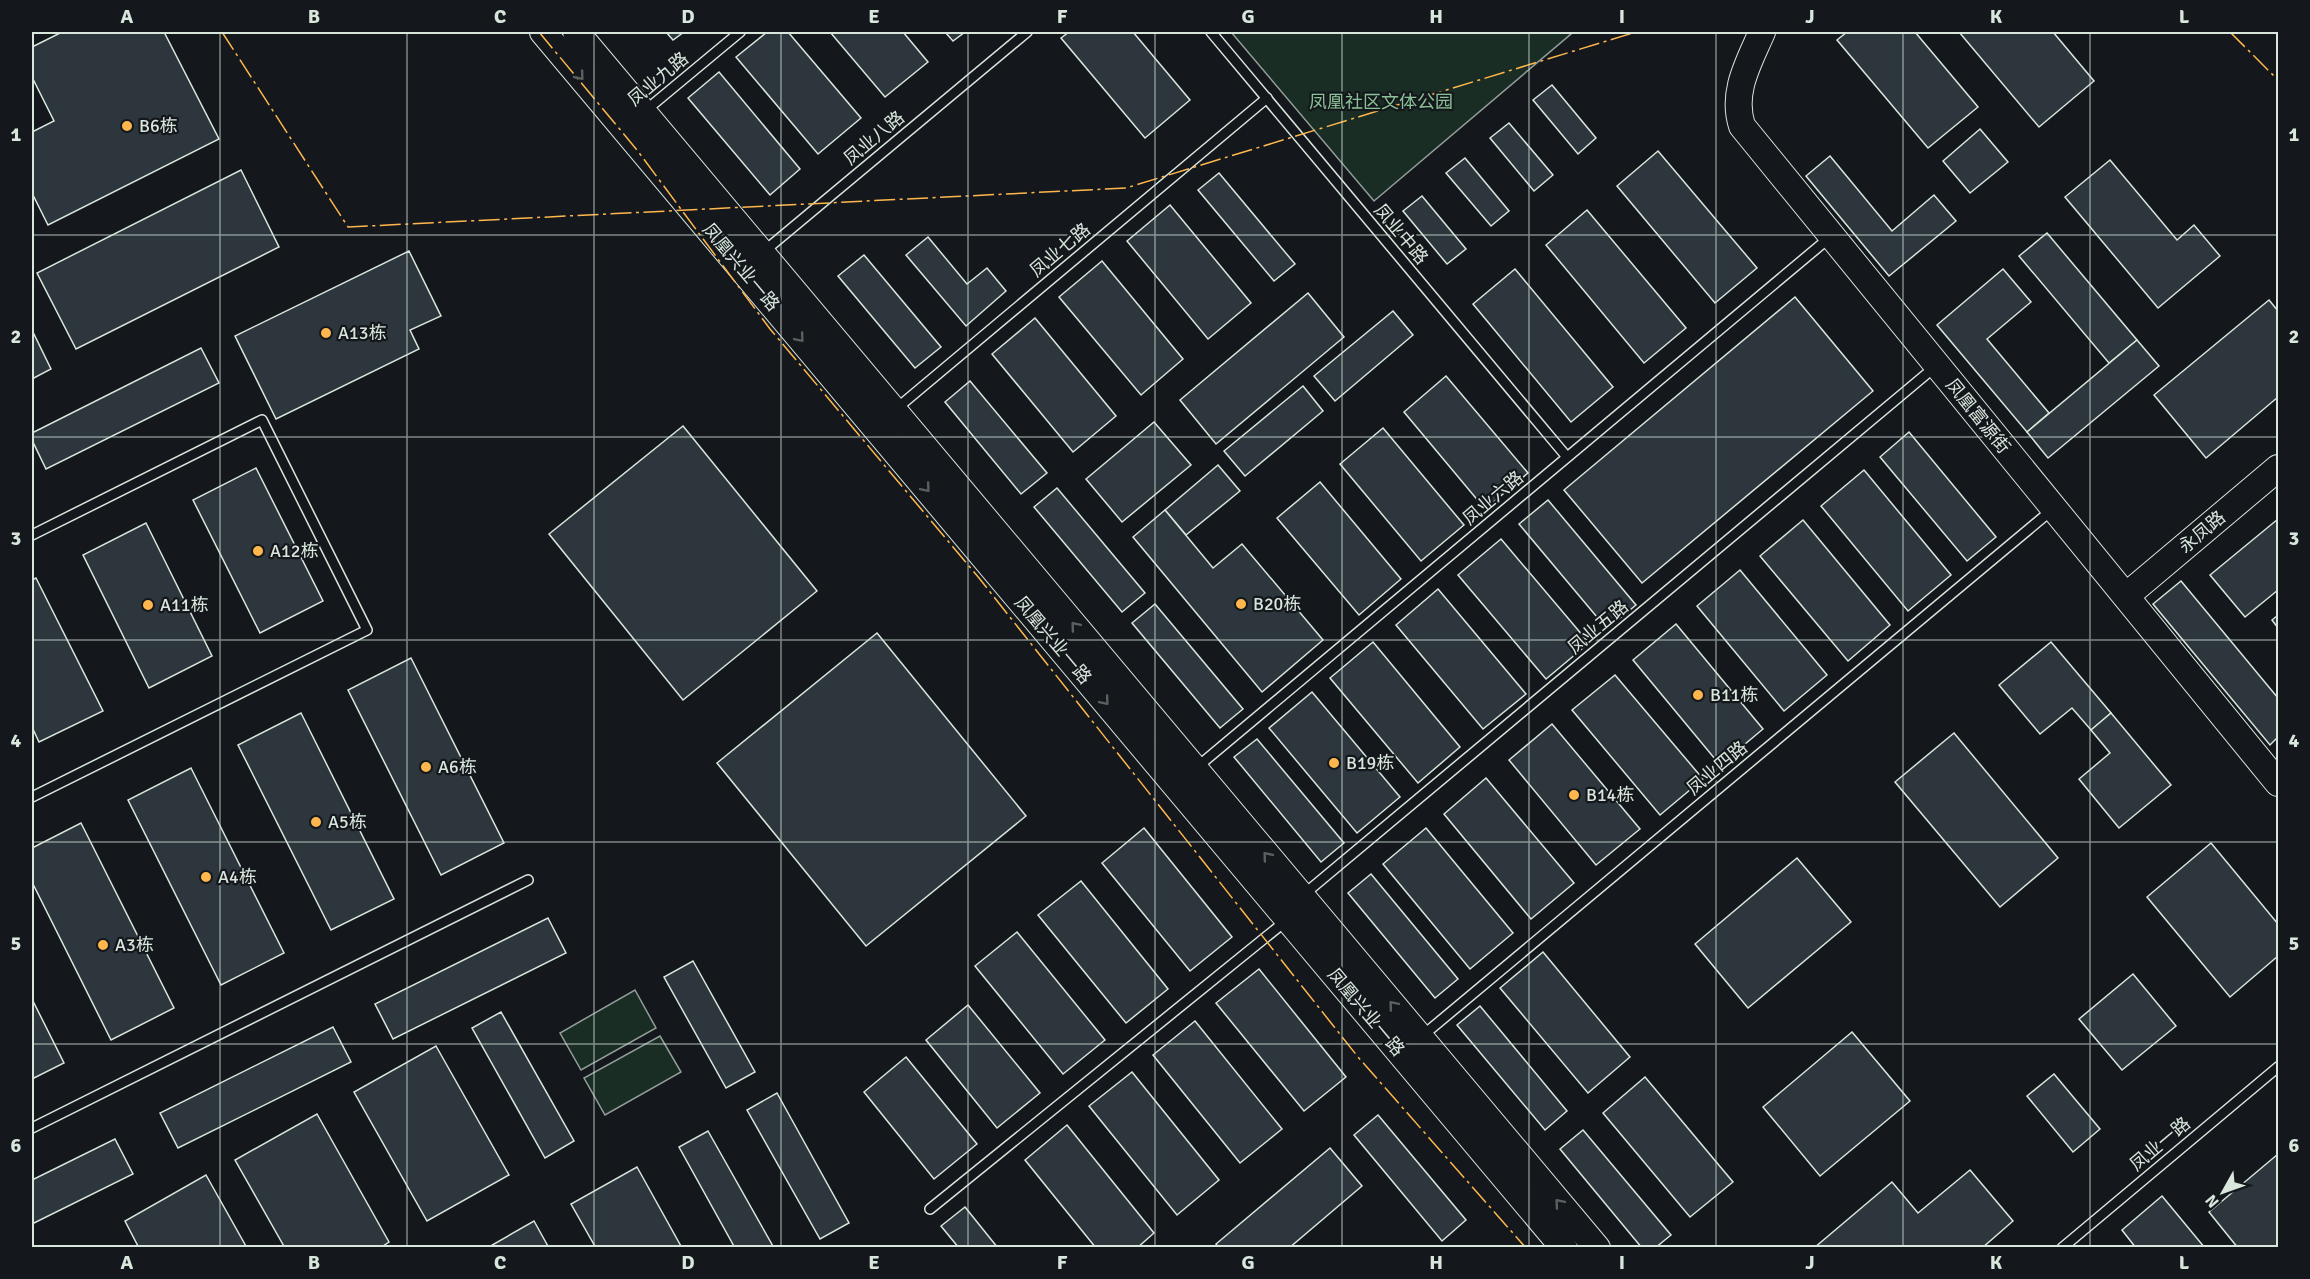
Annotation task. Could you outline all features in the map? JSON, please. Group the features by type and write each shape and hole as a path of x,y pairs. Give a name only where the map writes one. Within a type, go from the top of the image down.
{"street":[{"name":"凤凰兴业一路","path":"543,32 634,120 1410,1046 1564,1248"},
{"name":"凤凰兴业一路","path":"576,32 634,120"},
{"name":"凤凰富源街","path":"1762,32 1741,83 1737,99 1742,126 2278,783"},
{"name":"永凤路","path":"2126,596 2278,468"},
{"name":"凤凰兴业一路","path":"1410,1046 1597,1248"}],"lane":[{"name":"凤业九路","path":"634,120 740,32"},
{"name":"凤业八路","path":"752,261 1027,32"},
{"name":"凤业中路","path":"1211,32 1567,457"},
{"name":"凤业七路","path":"884,418 1267,98"},
{"name":"凤业六路","path":"1185,777 1831,236"},
{"name":"凤业五路","path":"930,1209 1295,908 1937,365"},
{"path":"32,535 262,420 367,630 32,797"},
{"name":"凤业四路","path":"1410,1046 2054,508"},
{"path":"32,1128 528,880"},
{"name":"凤业一路","path":"2062,1248 2278,1067"}],"green space":[{"name":"凤凰社区文体公园","path":"1231,32 1564,32 1571,34 1374,201"},
{"path":"635,990 656,1028 581,1070 560,1033"},
{"path":"660,1036 681,1072 605,1115 584,1078"}],"building":[{"name":"B6栋","path":"62,32 164,32 219,139 48,225 32,193 32,132 54,121 32,77 32,47"},
{"path":"666,32 684,32 673,40"},
{"path":"767,32 788,32 861,118 818,154 736,57"},
{"path":"830,32 903,32 928,62 885,97"},
{"path":"945,32 965,32 953,41"},
{"path":"1069,32 1133,32 1190,100 1145,138 1061,38"},
{"path":"1847,32 1915,32 1978,107 1928,148 1837,40"},
{"path":"1959,32 2053,32 2094,81 2039,127"},
{"path":"719,72 800,169 770,195 688,98"},
{"path":"1552,85 1596,138 1578,154 1533,100"},
{"path":"1509,123 1553,175 1534,191 1490,138"},
{"path":"1980,129 2008,162 1970,193 1943,161"},
{"path":"1658,151 1757,268 1715,303 1617,186"},
{"path":"1830,156 1892,231 1934,195 1956,221 1889,276 1806,176"},
{"path":"1465,158 1509,211 1491,226 1446,173"},
{"path":"2110,160 2177,240 2194,225 2220,256 2158,308 2065,197"},
{"path":"241,170 279,247 76,349 37,273"},
{"path":"1219,173 1295,264 1274,281 1198,190"},
{"path":"1422,196 1466,249 1447,264 1403,211"},
{"path":"1170,205 1251,303 1208,339 1127,241"},
{"path":"1587,210 1686,328 1644,363 1546,245"},
{"path":"2047,233 2137,340 2109,363 2019,256"},
{"path":"928,237 967,284 987,268 1006,291 966,326 906,255"},
{"name":"A13栋","path":"409,251 441,316 410,330 419,349 276,419 235,336"},
{"path":"864,255 941,347 915,368 838,276"},
{"path":"1102,261 1183,359 1141,395 1059,297"},
{"path":"1515,269 1613,387 1571,422 1473,304"},
{"path":"2003,269 2031,302 1987,339 2049,413 2027,432 1937,325"},
{"path":"1308,293 1344,337 1216,444 1180,400"},
{"path":"1795,297 1873,391 1642,583 1564,490"},
{"path":"2269,300 2278,311 2278,397 2206,458 2154,395"},
{"path":"1393,311 1413,335 1335,401 1314,376"},
{"path":"1035,318 1116,416 1073,452 992,354"},
{"path":"32,330 51,369 32,379"},
{"path":"2137,340 2159,366 2048,458 2027,432"},
{"path":"201,348 219,383 46,469 32,440 32,433"},
{"path":"1446,376 1528,473 1485,509 1404,412"},
{"path":"970,381 1047,473 1021,494 945,402"},
{"path":"1303,386 1323,411 1245,476 1224,451"},
{"path":"1154,422 1191,465 1122,522 1086,479"},
{"path":"683,426 817,591 683,700 549,534"},
{"path":"1383,428 1464,525 1421,561 1340,464"},
{"path":"1909,432 1996,537 1967,561 1880,457"},
{"path":"1218,465 1240,491 1186,535 1165,510"},
{"name":"A12栋","path":"256,468 323,601 260,633 193,500"},
{"path":"1864,470 1951,575 1908,611 1821,506"},
{"path":"1320,482 1401,579 1359,615 1277,518"},
{"path":"1057,488 1145,593 1122,612 1034,507"},
{"path":"1548,500 1636,605 1607,629 1519,524"},
{"name":"B20栋","path":"1165,510 1213,568 1242,544 1323,640 1262,692 1133,537"},
{"path":"2278,519 2278,590 2245,617 2210,575"},
{"path":"1803,520 1890,625 1848,661 1760,556"},
{"name":"A11栋","path":"146,523 212,656 149,688 83,555"},
{"path":"1501,539 1589,643 1546,679 1458,575"},
{"path":"1740,570 1827,675 1784,711 1697,606"},
{"path":"36,578 103,711 39,742 32,727 32,580"},
{"path":"2181,581 2278,698 2278,737 2270,745 2153,604"},
{"path":"1438,589 1526,694 1483,729 1396,625"},
{"path":"1155,604 1243,709 1220,728 1132,623"},
{"path":"2278,615 2278,628 2272,620"},
{"name":"B11栋","path":"1676,624 1763,729 1720,765 1633,660"},
{"path":"877,633 1026,816 866,946 717,763"},
{"path":"1373,642 1460,747 1418,783 1330,678"},
{"path":"2051,642 2111,713 2091,730 2072,708 2040,734 1999,685"},
{"name":"A6栋","path":"411,658 504,843 441,875 348,690"},
{"path":"1615,675 1703,779 1660,815 1572,710"},
{"name":"B19栋","path":"1312,692 1400,797 1357,833 1269,728"},
{"name":"A5栋","path":"301,713 394,899 331,930 238,745"},
{"path":"2111,713 2171,785 2119,828 2079,779 2110,753 2091,730"},
{"name":"B14栋","path":"1552,724 1640,829 1596,865 1509,760"},
{"path":"1954,733 2058,858 2000,907 1895,782"},
{"path":"1257,739 1344,843 1321,862 1234,757"},
{"name":"A4栋","path":"191,768 284,953 221,985 128,800"},
{"path":"1486,778 1574,883 1531,919 1444,814"},
{"name":"A3栋","path":"81,823 174,1008 111,1040 32,882 32,848"},
{"path":"1144,828 1232,937 1190,971 1102,863"},
{"path":"1426,828 1513,933 1470,969 1383,864"},
{"path":"2211,843 2278,924 2278,956 2230,997 2147,897"},
{"path":"1797,858 1851,922 1748,1008 1695,944"},
{"path":"1371,874 1458,979 1435,998 1348,893"},
{"path":"1081,881 1168,989 1126,1023 1038,915"},
{"path":"548,918 566,953 393,1039 375,1004"},
{"path":"1017,932 1105,1040 1063,1074 975,966"},
{"path":"1543,952 1630,1057 1588,1093 1500,988"},
{"path":"693,961 755,1072 726,1088 664,977"},
{"path":"1259,969 1346,1077 1304,1111 1216,1003"},
{"path":"2133,974 2176,1026 2122,1070 2079,1019"},
{"path":"32,999 64,1063 32,1079"},
{"path":"968,1005 1040,1093 997,1128 926,1040"},
{"path":"1480,1006 1567,1111 1545,1130 1457,1025"},
{"path":"501,1012 574,1141 545,1158 472,1028"},
{"path":"1195,1021 1282,1129 1240,1163 1153,1055"},
{"path":"333,1027 351,1062 178,1148 160,1113"},
{"path":"1852,1032 1910,1101 1820,1176 1763,1107"},
{"path":"436,1046 509,1175 427,1221 354,1092"},
{"path":"906,1057 977,1144 934,1179 864,1092"},
{"path":"1132,1072 1219,1180 1177,1215 1089,1106"},
{"path":"2054,1074 2100,1129 2073,1152 2027,1096"},
{"path":"1645,1077 1733,1182 1690,1217 1603,1113"},
{"path":"777,1093 849,1223 820,1239 747,1110"},
{"path":"317,1114 389,1242 380,1248 285,1248 235,1160"},
{"path":"1378,1115 1466,1220 1442,1241 1354,1135"},
{"path":"1067,1125 1154,1233 1137,1248 1096,1248 1025,1160"},
{"path":"1583,1130 1671,1235 1655,1248 1642,1248 1560,1149"},
{"path":"708,1131 774,1248 735,1248 679,1147"},
{"path":"115,1139 133,1174 32,1224 32,1180"},
{"path":"1330,1148 1362,1186 1289,1248 1219,1248 1216,1244"},
{"path":"2278,1154 2278,1248 2238,1248 2209,1212"},
{"path":"637,1167 682,1248 596,1248 571,1204"},
{"path":"1970,1170 2013,1221 1982,1248 1814,1248 1892,1182 1918,1213"},
{"path":"206,1175 247,1248 139,1248 125,1221"},
{"path":"2162,1196 2205,1248 2136,1248 2122,1230"},
{"path":"965,1207 998,1248 959,1248 941,1226"},
{"path":"534,1221 549,1248 487,1248"}],"power":[{"path":"222,32 348,227 1126,188 1636,32"},
{"path":"539,32 637,150 770,329 979,578 1358,1057 1526,1248"},
{"path":"2230,32 2278,80"}],"place":[{"name":"B6栋","path":"127,126"},
{"name":"A13栋","path":"326,333"},
{"name":"A12栋","path":"258,551"},
{"name":"B20栋","path":"1241,604"},
{"name":"A11栋","path":"148,605"},
{"name":"B11栋","path":"1698,695"},
{"name":"B19栋","path":"1334,763"},
{"name":"A6栋","path":"426,767"},
{"name":"B14栋","path":"1574,795"},
{"name":"A5栋","path":"316,822"},
{"name":"A4栋","path":"206,877"},
{"name":"A3栋","path":"103,945"}]}
